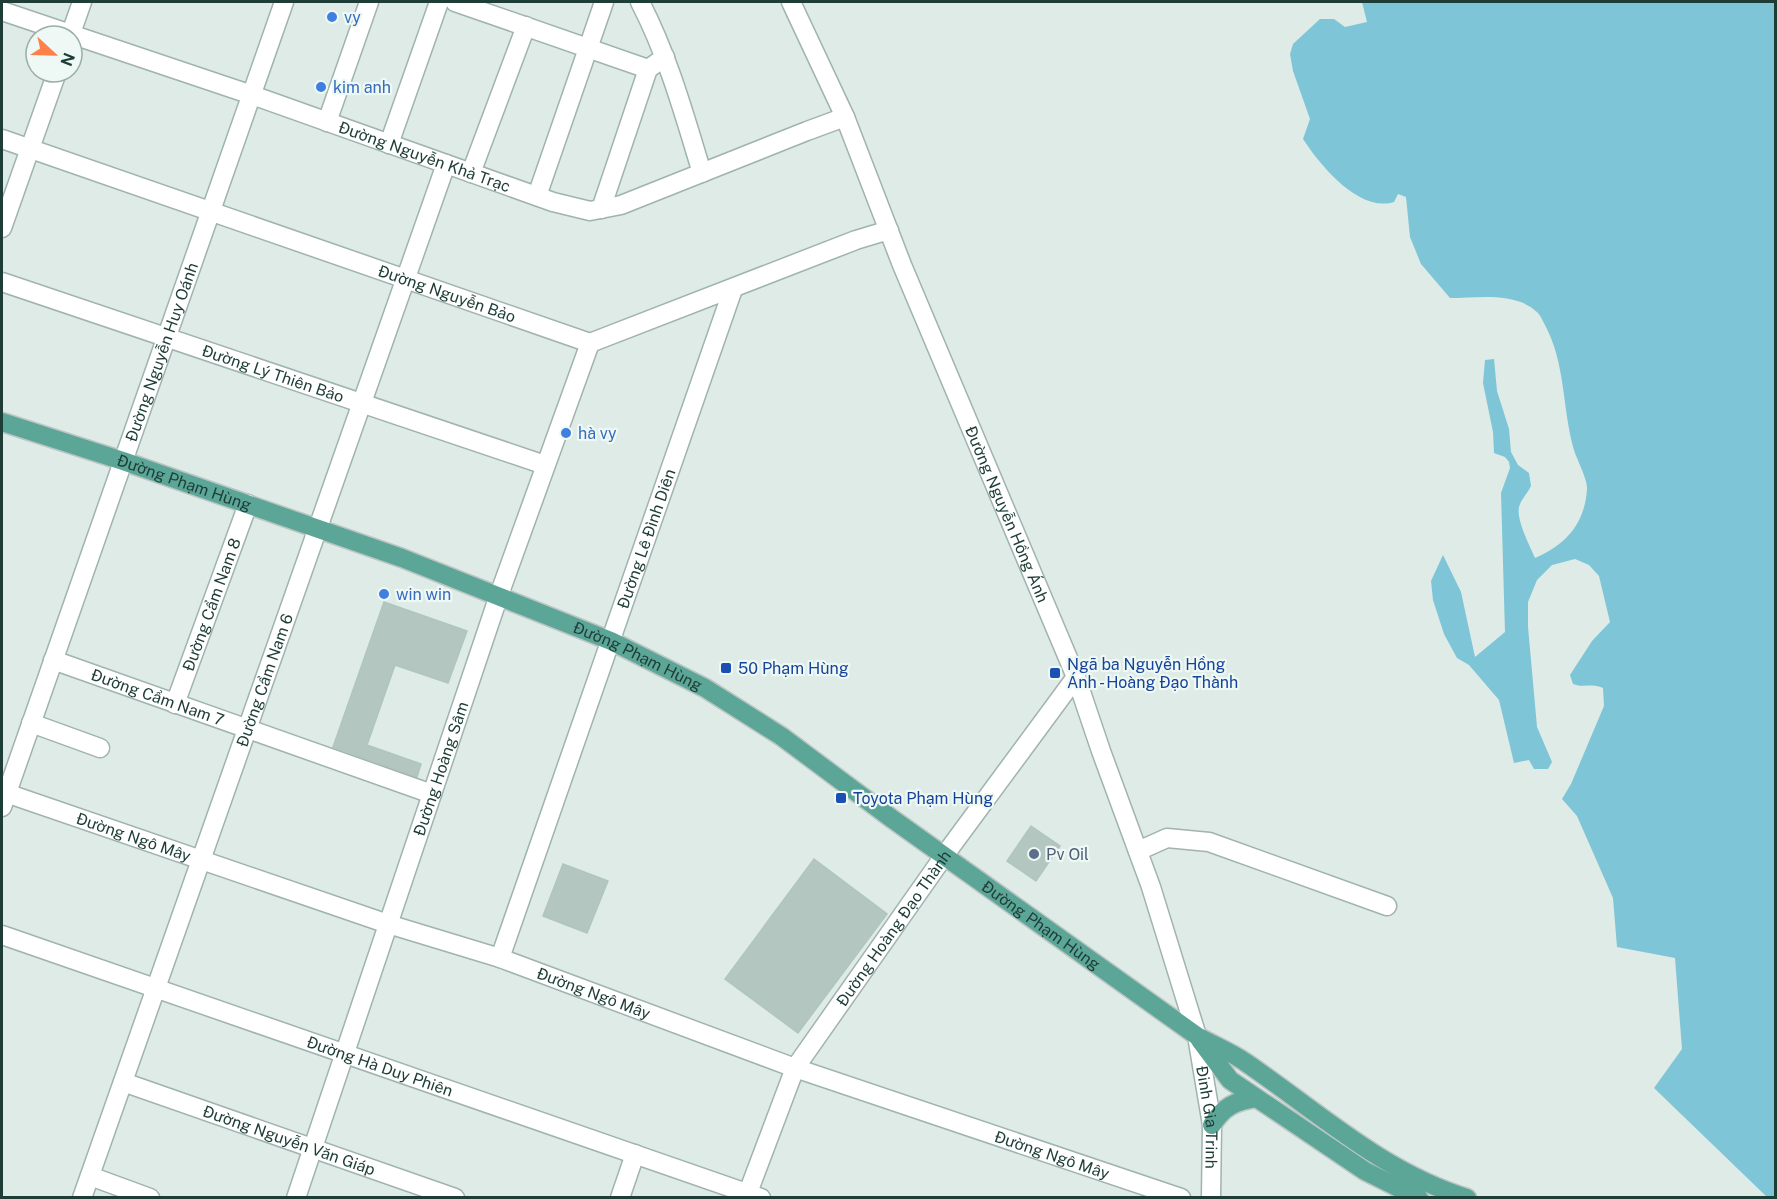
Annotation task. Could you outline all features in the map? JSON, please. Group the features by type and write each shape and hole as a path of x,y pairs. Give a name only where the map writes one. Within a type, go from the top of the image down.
{"main road":[{"name":"Đường Phạm Hùng","path":"2,422 248,504 499,595 611,641 705,688 781,736 944,856 1197,1036 1244,1061 1317,1116 1383,1160 1441,1190 1467,1197"},
{"name":"Đường Phạm Hùng","path":"1197,1036 1230,1080 1365,1171 1419,1197"},
{"path":"1212,1125 1229,1105 1256,1098"}],"street":[{"path":"74,24 82,2"},
{"name":"Đường Nguyễn Huy Oánh","path":"4,800 284,2"},
{"path":"327,122 369,2"},
{"path":"389,144 439,2"},
{"path":"455,2 487,7 526,26 648,69"},
{"path":"537,196 604,2"},
{"path":"640,2 665,57 702,173"},
{"name":"Đường Nguyễn Hồng Ánh","path":"791,2 845,117 889,230 1076,677 1151,887 1197,1036"},
{"name":"Đường Nguyễn Khả Trạc","path":"2,10 40,24"},
{"path":"471,173 526,26"},
{"name":"Đường Nguyễn Khả Trạc","path":"84,40 252,95 575,209 590,211 621,205 845,117"},
{"path":"601,209 648,69 665,57"},
{"path":"2,228 53,84"},
{"name":"Đường Nguyễn Bảo","path":"2,139 590,343"},
{"name":"Đường Cẩm Nam 6","path":"82,1197 446,164"},
{"path":"590,343 856,240 889,230"},
{"name":"Đường Lý Thiên Bảo","path":"2,282 545,465"},
{"name":"Đường Lê Đình Diên","path":"500,958 733,289"},
{"name":"Đường Hoàng Sâm","path":"296,1197 499,595 590,343"},
{"name":"Đường Cẩm Nam 8","path":"175,704 248,504"},
{"name":"Đường Cẩm Nam 7","path":"53,660 432,794"},
{"name":"Đường Hoàng Đạo Thành","path":"751,1196 795,1068 944,856 1076,677"},
{"path":"31,723 100,748"},
{"name":"Đường Ngô Mây","path":"4,800 201,860 388,924 500,958 795,1068 1181,1197"},
{"path":"1138,851 1167,838 1209,842 1387,906"},
{"name":"Đường Hà Duy Phiên","path":"2,935 751,1196"},
{"name":"Đinh Gia Trinh","path":"1197,1036 1212,1125 1212,1197"},
{"name":"Đường Nguyễn Văn Giáp","path":"123,1082 455,1197"},
{"path":"620,1197 635,1154"},
{"path":"90,1176 150,1197"}],"water":[{"path":"1362,2 1775,2 1775,1197 1767,1197 1654,1088 1682,1049 1675,958 1617,947 1613,898 1577,816 1562,799 1571,784 1604,706 1603,688 1573,684 1570,675 1592,641 1610,622 1599,576 1589,565 1575,559 1552,565 1537,580 1528,602 1537,727 1552,762 1548,769 1534,769 1529,760 1514,763 1499,700 1469,665 1457,658 1444,634 1433,600 1431,581 1443,555 1461,592 1475,657 1505,632 1501,493 1510,468 1505,457 1494,453 1493,432 1483,383 1485,360 1494,359 1497,391 1509,429 1511,452 1518,465 1529,473 1531,486 1520,504 1519,512 1524,533 1535,558 1556,547 1572,531 1582,512 1587,485 1570,434 1557,355 1539,314 1519,301 1508,299 1450,298 1421,264 1410,237 1406,197 1398,194 1394,202 1381,204 1354,194 1330,173 1303,139 1310,119 1293,71 1290,54 1293,44 1320,19 1334,19 1345,27 1367,22"}],"building":[{"path":"384,602 467,631 448,683 395,665 367,745 421,764 417,777 333,747"},
{"name":"Pv Oil","path":"1031,826 1060,846 1036,881 1007,861"},
{"path":"814,859 887,914 798,1033 725,979"},
{"path":"563,864 608,881 587,933 543,916"}],"place":[{"name":"vy","path":"332,17"},
{"name":"kim anh","path":"321,87"},
{"name":"hà vy","path":"566,433"},
{"name":"win win","path":"384,594"},
{"name":"50 Phạm Hùng","path":"726,668"},
{"name":"Ngã ba Nguyễn Hồng Ánh - Hoàng Đạo Thành","path":"1055,673"},
{"name":"Toyota Phạm Hùng","path":"841,798"},
{"name":"Pv Oil","path":"1034,854"}]}
